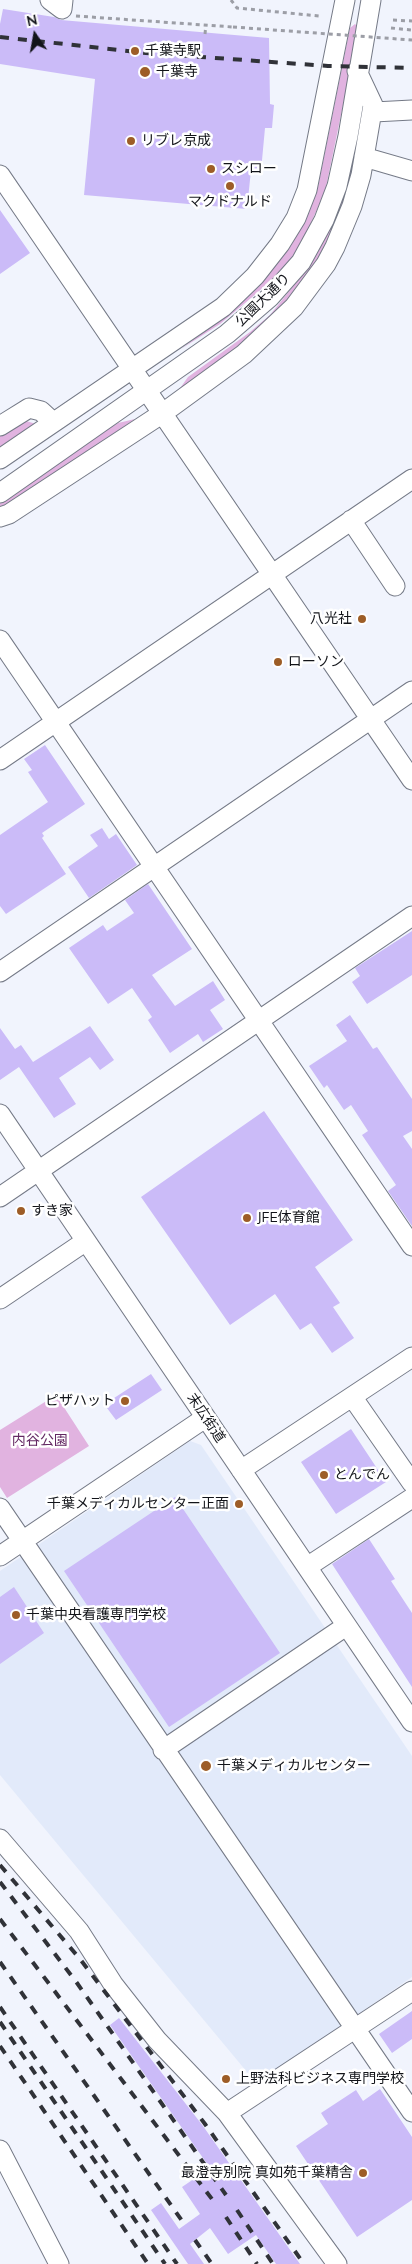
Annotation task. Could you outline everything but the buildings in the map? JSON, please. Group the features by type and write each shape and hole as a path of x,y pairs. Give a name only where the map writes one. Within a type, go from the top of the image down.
{"street":[{"name":"公園大通り","path":"0,459 223,307 255,276 292,224 307,190 346,0"},
{"name":"公園大通り","path":"0,492 148,391 250,316 301,262 324,220 337,186 348,136 357,71 371,0"},
{"path":"0,517 9,514 163,412 244,354 294,307 326,264 343,230 352,206 374,112 372,100 357,71"},
{"path":"374,112 412,110"},
{"path":"364,157 412,171"},
{"path":"0,175 412,780"},
{"path":"0,426 29,408 42,411 53,422"},
{"path":"0,760 351,520 409,487"},
{"path":"351,520 395,586"},
{"path":"0,640 261,1021 412,1246"},
{"path":"0,972 412,692"},
{"path":"0,1197 261,1021 412,916"},
{"name":"末広街道","path":"0,1114 346,1626 409,1712"},
{"path":"0,1299 86,1241"},
{"path":"241,1470 412,1358"},
{"path":"353,1398 412,1483"},
{"path":"0,1556 205,1418"},
{"path":"307,1567 412,1498"},
{"path":"0,1508 163,1750 412,2112"},
{"path":"163,1750 346,1626"},
{"path":"0,1839 79,1931 113,1984 157,2040 227,2113 337,2264"},
{"path":"227,2113 357,2030 412,1991"},
{"path":"0,2150 59,2264"}],"path":[{"path":"230,0 237,8 319,16"},
{"path":"58,3 72,16 412,40"},
{"path":"393,20 412,21"},
{"path":"205,34 206,24"},
{"path":"391,28 412,30"}],"shaded area":[{"name":"千葉メディカルセンター","path":"190,1441 201,1445 412,1756 412,1977 257,2084 0,1775 0,1571"}],"green space":[{"path":"355,24 359,28 325,192 298,251 289,263 257,293 220,324 181,349 234,310 258,287 291,246 307,215 318,187 350,28"},
{"path":"365,100 353,181 319,264 268,325 178,391 188,377 270,315 311,264 332,224 348,180"},
{"path":"135,419 0,511 0,502 109,428 118,423"},
{"path":"23,420 36,424 0,448 0,436"},
{"name":"内谷公園","path":"56,1395 89,1446 7,1498 0,1487 0,1430"}],"railway":[{"path":"0,37 146,53 328,66 412,68"},
{"path":"0,1865 80,1959 205,2124 304,2264"},
{"path":"0,1882 77,1983 226,2195"},
{"path":"0,1919 215,2203"},
{"path":"0,1962 185,2225"},
{"path":"0,2007 177,2264"},
{"path":"0,2022 165,2264"},
{"path":"0,2046 148,2264"},
{"path":"237,2210 273,2264"},
{"path":"226,2217 257,2264"},
{"path":"195,2240 212,2264"}],"place":[{"name":"千葉寺駅","path":"135,51"},
{"name":"千葉寺","path":"145,72"},
{"name":"リブレ京成","path":"131,141"},
{"name":"スシロー","path":"211,169"},
{"name":"マクドナルド","path":"230,186"},
{"name":"八光社","path":"362,619"},
{"name":"ローソン","path":"278,662"},
{"name":"すき家","path":"21,1211"},
{"name":"JFE体育館","path":"247,1218"},
{"name":"ピザハット","path":"125,1401"},
{"name":"とんでん","path":"324,1475"},
{"name":"千葉メディカルセンター正面","path":"239,1504"},
{"name":"千葉中央看護専門学校","path":"16,1615"},
{"name":"千葉メディカルセンター","path":"206,1766"},
{"name":"上野法科ビジネス専門学校","path":"226,2079"},
{"name":"最澄寺別院 真如苑千葉精舎","path":"363,2173"}]}
